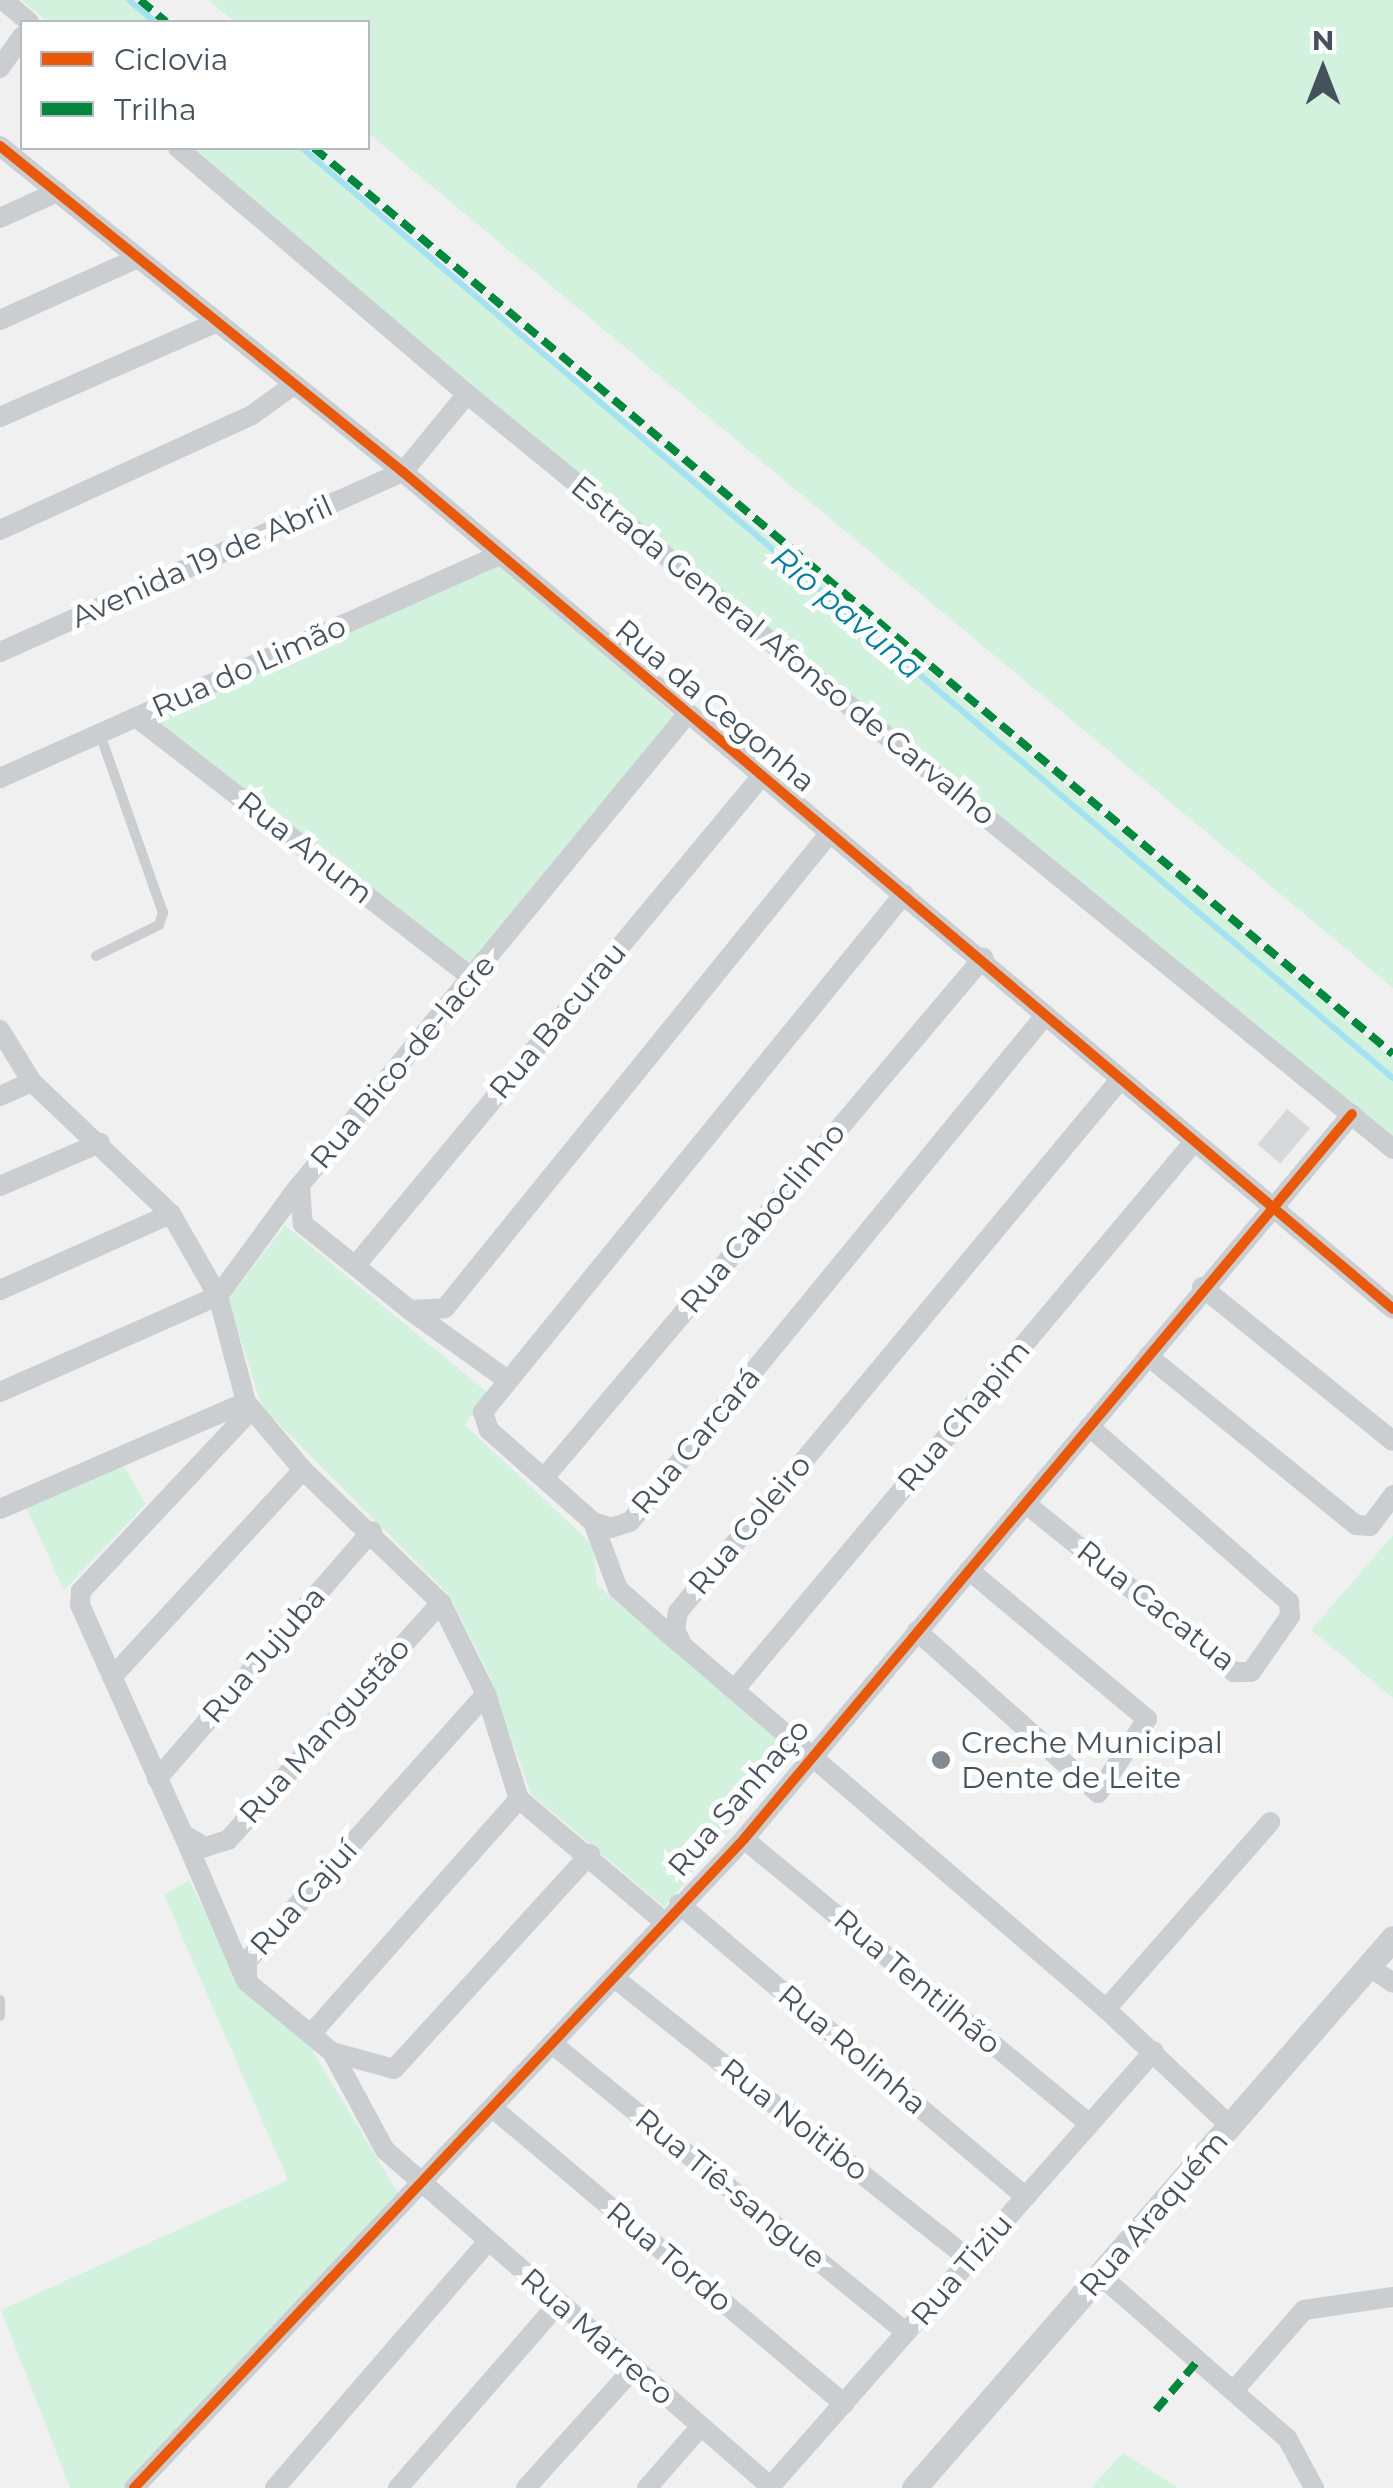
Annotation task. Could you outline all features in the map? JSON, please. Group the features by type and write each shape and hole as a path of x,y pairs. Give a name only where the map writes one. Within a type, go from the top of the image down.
{"street":[{"path":"2,0 27,20"},
{"path":"0,68 20,39"},
{"name":"Rua da Cegonha","path":"0,146 291,387 403,472 685,717 982,958 1118,1081 1393,1309"},
{"name":"Estrada General Afonso de Carvalho","path":"180,150 468,394 1393,1149"},
{"path":"0,218 57,192"},
{"path":"0,320 138,258"},
{"path":"0,417 217,322"},
{"path":"0,530 252,415 291,387"},
{"path":"403,472 468,394"},
{"name":"Avenida 19 de Abril","path":"0,652 403,472"},
{"name":"Rua do Limão","path":"0,778 499,555"},
{"name":"Rua Bico-de-lacre","path":"506,1379 410,1310 303,1224 300,1185 474,979 685,717"},
{"name":"Rua Anum","path":"136,718 474,979"},
{"name":"Rua Bacurau","path":"356,1265 760,778"},
{"path":"410,1310 445,1308 829,834"},
{"name":"Rua Carcará","path":"904,894 506,1379 483,1418 593,1522 611,1528 630,1522 1044,1017"},
{"name":"Rua Caboclinho","path":"544,1478 982,958"},
{"path":"0,1030 32,1082 172,1214 218,1296 249,1405 303,1470 372,1531 441,1603 486,1694 519,1799 590,1854 663,1921"},
{"name":"Rua Coleiro","path":"682,1646 678,1612 1118,1081"},
{"path":"0,1096 32,1082"},
{"name":"Rua Sanhaço","path":"134,2488 617,1980 663,1921 744,1839 811,1754 1148,1356 1202,1286 1352,1114"},
{"path":"0,1186 100,1143"},
{"name":"Rua Chapim","path":"735,1689 1193,1143"},
{"path":"0,1392 218,1296 300,1185"},
{"path":"0,1290 172,1214"},
{"path":"1202,1286 1393,1441"},
{"path":"1148,1356 1356,1525 1370,1526 1393,1495"},
{"path":"0,1510 249,1405"},
{"path":"247,1982 112,1677 81,1591 249,1405"},
{"name":"Rua Cacatua","path":"1026,1502 1234,1672 1251,1672 1290,1616 1288,1602 1089,1426"},
{"path":"112,1677 303,1470"},
{"path":"593,1522 619,1590 1106,2008 1230,2126"},
{"name":"Rua Jujuba","path":"157,1779 372,1531"},
{"path":"918,1631 1098,1792 1146,1719 969,1570"},
{"name":"Rua Mangustão","path":"183,1834 205,1847 228,1840 441,1603"},
{"name":"Rua Cajuí","path":"486,1694 246,1961 247,1982 332,2052 386,2069 400,2064 590,1854"},
{"path":"311,2034 519,1799"},
{"path":"1106,2008 1270,1822"},
{"name":"Rua Tentilhão","path":"744,1839 1090,2124"},
{"name":"Rua Rolinha","path":"679,1904 1026,2197"},
{"name":"Rua Araquém","path":"914,2488 1393,1938"},
{"path":"1368,1966 1393,1982"},
{"name":"Rua Noitibo","path":"617,1980 970,2260"},
{"name":"Rua Tiê-sangue","path":"554,2046 906,2332"},
{"name":"Rua Tiziu","path":"771,2488 1154,2051"},
{"name":"Rua Marreco","path":"332,2052 361,2118 422,2186 771,2488"},
{"name":"Rua Tordo","path":"494,2110 844,2404"},
{"path":"275,2488 487,2242"},
{"path":"1101,2276 1236,2388 1287,2438 1314,2488"},
{"path":"1236,2388 1304,2310 1393,2297"},
{"path":"398,2488 558,2304"},
{"path":"526,2488 633,2368"},
{"path":"647,2488 700,2426"}],"lane":[{"path":"96,956 160,925 163,913 100,734"},
{"path":"0,2000 0,2016"}],"green space":[{"path":"21,0 126,0 151,20 46,20"},
{"path":"208,0 1393,0 1393,988 370,135 370,20 233,20"},
{"path":"196,150 303,150 1393,1059 1393,1140 476,390"},
{"path":"497,561 679,720 473,972 148,718"},
{"path":"285,1225 488,1393 465,1425 593,1545 597,1585 796,1753 664,1907 531,1794 487,1671 449,1595 262,1407 228,1300"},
{"path":"120,1459 146,1504 64,1590 23,1501"},
{"path":"1393,1535 1393,1698 1311,1630"},
{"path":"189,1880 239,1979 305,2038 401,2198 122,2488 70,2488 1,2310 288,2180 164,1895"},
{"path":"1123,2453 1179,2488 1091,2488"}],"building":[{"path":"1287,1109 1310,1128 1280,1164 1257,1144"}],"waterway":[{"name":"Rio pavuna","path":"129,0 153,20"},
{"name":"Rio pavuna","path":"304,150 1393,1078"}],"marked path":[{"path":"140,0 164,20"},
{"path":"316,150 1393,1054"},
{"path":"1156,2410 1200,2358"}],"cycle path":[{"path":"0,146 403,472 1393,1309"},
{"path":"134,2488 744,1839 1352,1114"}],"place":[{"name":"Creche Municipal Dente de Leite","path":"941,1760"}]}
